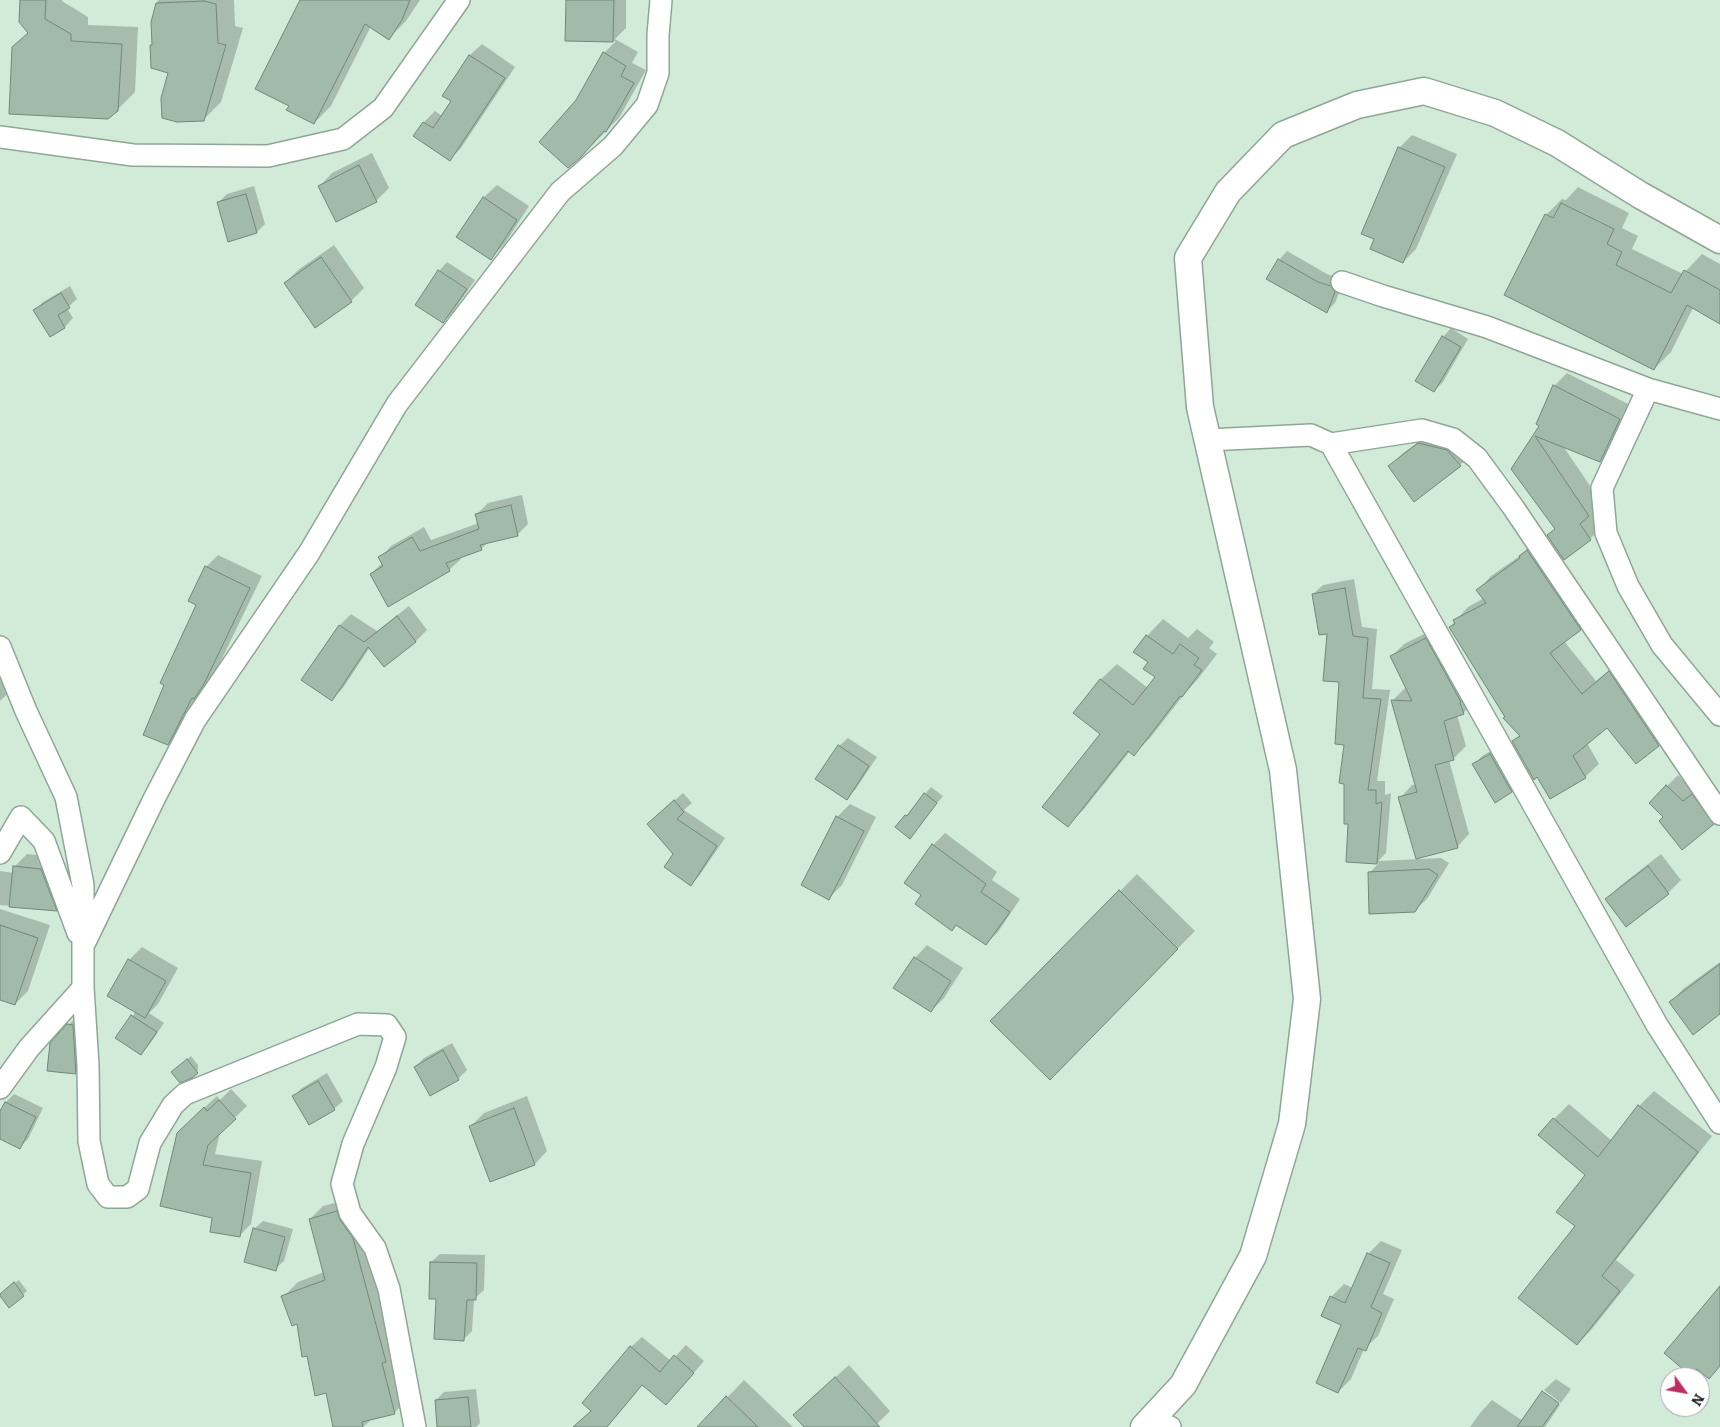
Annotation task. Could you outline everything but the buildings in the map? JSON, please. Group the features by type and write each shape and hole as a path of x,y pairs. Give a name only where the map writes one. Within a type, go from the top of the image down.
{"main road":[{"path":"1155,1424 1183,1385 1253,1256 1292,1124 1307,999 1283,770 1200,407 1188,258 1228,192 1283,135 1357,105 1424,91 1495,113 1557,143 1720,240"}],"street":[{"path":"0,137 133,155 268,156 343,139 383,108 459,0"},
{"path":"83,946 154,799 195,720 309,553 397,404 560,192 613,146 647,105 658,73 658,35 661,0"},
{"path":"1342,282 1487,327 1648,389 1720,409"},
{"path":"1648,389 1602,488 1606,533 1628,586 1662,646 1720,715"},
{"path":"1331,444 1422,430 1453,439 1477,458 1513,507 1720,814"},
{"path":"1208,440 1311,434 1331,444 1657,1025 1720,1123"},
{"path":"0,647 26,711 66,797 83,885 83,988 88,1065 89,1141 98,1184 108,1197 127,1197 138,1189 150,1143 172,1106 185,1094 358,1024 387,1025 395,1037 386,1067 353,1144 342,1184 350,1213 375,1248 389,1289 415,1427"},
{"path":"0,853 21,817 44,842 83,946"},
{"path":"0,1088 29,1048 83,988"}]}
